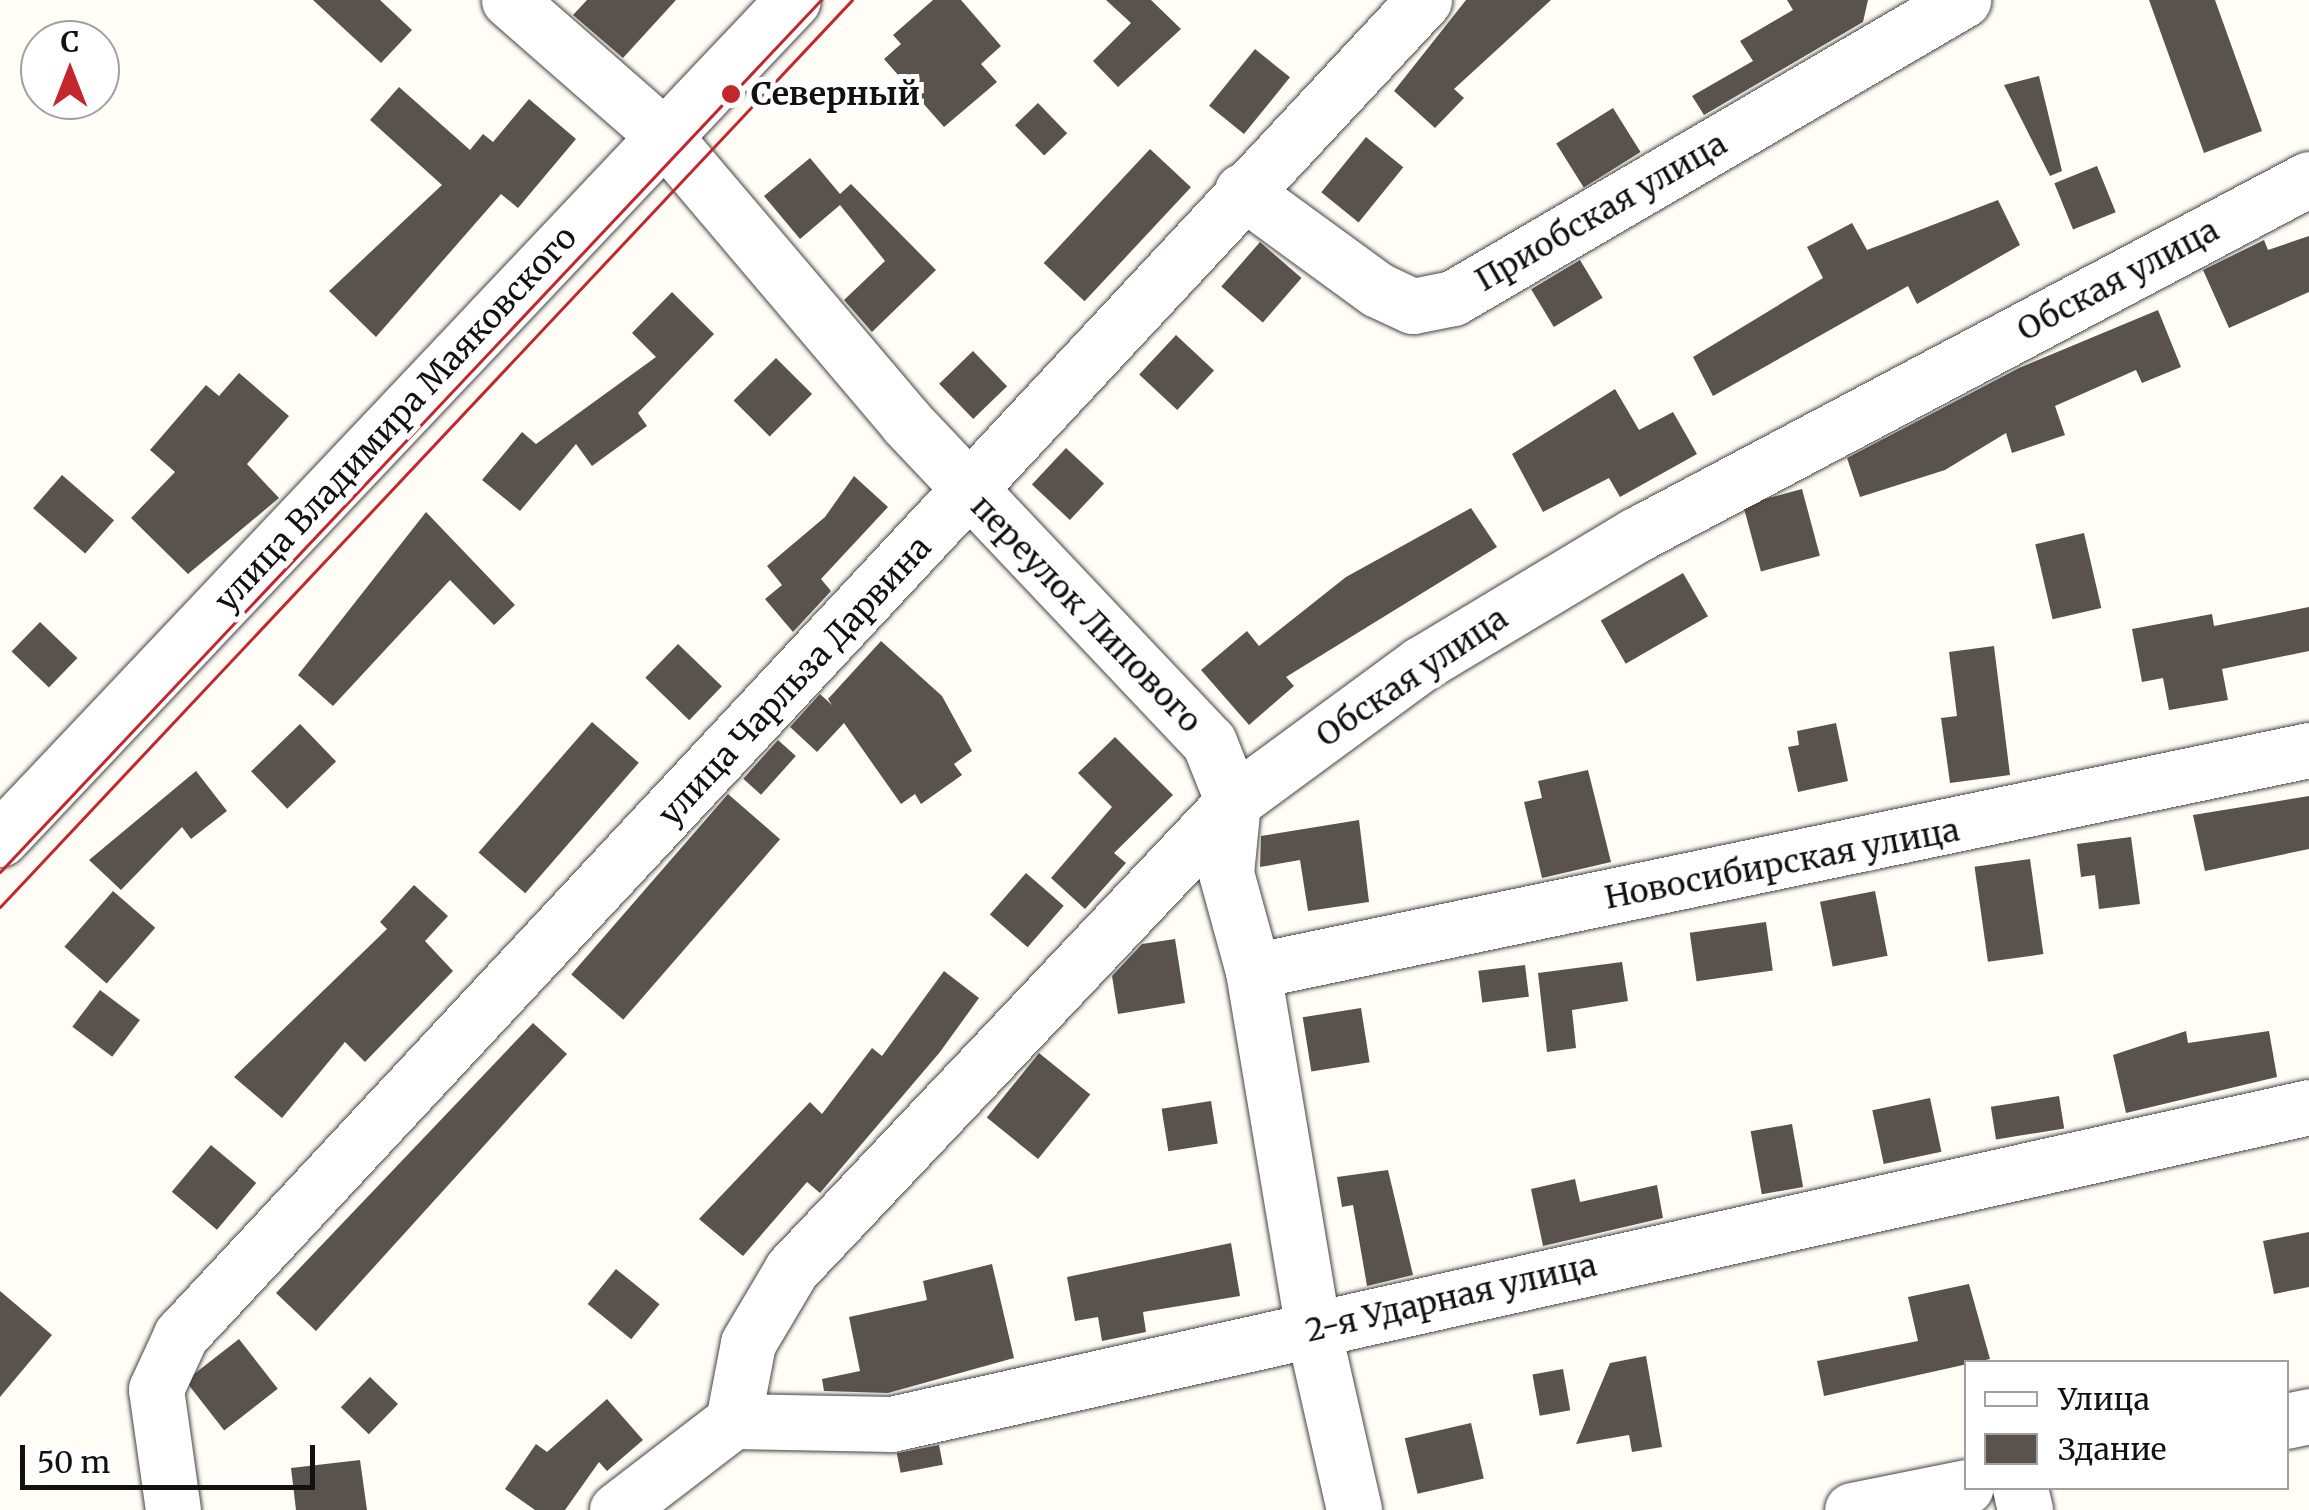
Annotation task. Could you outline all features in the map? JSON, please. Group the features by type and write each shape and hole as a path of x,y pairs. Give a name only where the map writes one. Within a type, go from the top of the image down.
{"street":[{"name":"переулок Липового","path":"509,0 663,134 972,494 1190,716 1233,802"},
{"name":"улица Владимира Маяковского","path":"0,840 793,0"},
{"name":"улица Чарльза Дарвина","path":"173,1510 156,1410 164,1360 972,494 1242,190 1424,0"},
{"name":"Приобская улица","path":"1242,190 1378,290 1412,306 1454,298 1963,0"},
{"name":"Обская улица","path":"733,1421 748,1343 792,1270 1233,802 1421,664 1636,535 2309,179"},
{"name":"Новосибирская улица","path":"1253,972 2309,750"},
{"path":"1233,802 1226,873 1253,972 1312,1329 1354,1510"},
{"name":"2-я Ударная улица","path":"733,1421 891,1424 2309,1107"},
{"path":"617,1510 733,1421"},
{"path":"1852,1510 1964,1486"}],"building":[{"path":"313,0 380,0 412,30 381,63"},
{"path":"587,0 676,0 623,58 573,15"},
{"path":"933,0 961,0 1001,46 981,64 997,82 944,127 884,59 901,44 893,35"},
{"path":"1106,0 1151,0 1181,29 1118,87 1093,61 1131,23"},
{"path":"1466,0 1551,0 1454,89 1464,98 1435,128 1394,91"},
{"path":"1787,0 1868,0 1863,22 1704,115 1692,96 1753,61 1740,41 1793,10"},
{"path":"2149,0 2215,0 2262,131 2204,153"},
{"path":"1255,49 1290,77 1244,134 1209,106"},
{"path":"2039,76 2062,171 2050,176 2004,85"},
{"path":"399,87 470,150 483,134 493,142 529,99 576,139 518,208 501,194 376,337 329,291 442,185 370,120"},
{"path":"1038,103 1067,133 1044,155 1015,125"},
{"path":"1613,108 1641,152 1584,188 1556,144"},
{"path":"1366,137 1403,167 1359,222 1321,192"},
{"path":"1150,149 1191,187 1085,301 1044,263"},
{"path":"810,158 840,194 851,184 936,270 872,332 844,300 885,261 840,205 800,239 764,196"},
{"path":"2097,166 2116,212 2073,230 2054,183"},
{"path":"1998,200 2020,245 1917,304 1908,286 1713,396 1693,357 1823,278 1807,247 1852,223 1867,250"},
{"path":"2309,236 2309,292 2229,328 2203,270 2264,240 2268,250"},
{"path":"1260,242 1302,278 1263,323 1221,287"},
{"path":"1580,260 1603,298 1554,327 1531,289"},
{"path":"672,292 714,334 638,413 647,426 592,466 576,444 520,511 482,480 522,432 536,444 656,357 632,333"},
{"path":"2158,310 2181,367 2142,383 2136,370 2055,406 2065,435 2012,453 2006,433 1945,470 1860,497 1847,458 2019,368"},
{"path":"1176,335 1214,370 1177,410 1139,374"},
{"path":"973,351 1007,386 973,419 939,384"},
{"path":"776,358 812,394 770,436 734,400"},
{"path":"239,373 289,416 247,464 279,498 188,574 131,518 175,472 150,450 206,385 219,396"},
{"path":"1615,389 1639,430 1673,412 1697,454 1620,497 1609,478 1543,512 1512,454"},
{"path":"1066,448 1104,483 1070,520 1032,485"},
{"path":"62,475 114,520 85,553 33,508"},
{"path":"854,476 888,507 821,579 831,591 793,632 765,599 782,585 767,566 825,517"},
{"path":"1802,489 1820,556 1761,571 1743,505"},
{"path":"1471,508 1497,547 1286,677 1294,686 1249,725 1201,670 1247,631 1259,646 1346,577"},
{"path":"426,512 515,605 494,625 450,580 333,706 298,675"},
{"path":"2084,533 2101,608 2053,619 2035,544"},
{"path":"1683,573 1708,616 1626,664 1601,620"},
{"path":"2309,607 2309,651 2222,669 2228,700 2169,710 2163,678 2142,682 2132,629 2212,614 2214,626"},
{"path":"40,622 77,658 49,688 12,651"},
{"path":"881,641 942,696 972,751 954,764 962,775 921,804 915,794 901,804 844,723 817,752 790,727 820,694 832,705 828,699"},
{"path":"678,644 722,686 689,720 645,678"},
{"path":"1994,646 2010,775 1950,783 1941,718 1957,716 1949,652"},
{"path":"592,722 639,763 525,893 479,853"},
{"path":"1836,723 1848,781 1798,792 1788,747 1799,745 1797,731"},
{"path":"300,724 336,761 287,809 251,771"},
{"path":"1115,737 1173,795 1114,853 1126,863 1085,909 1051,878 1112,807 1078,773"},
{"path":"778,740 796,756 761,795 743,779"},
{"path":"1588,770 1611,862 1542,878 1524,802 1542,798 1538,781"},
{"path":"196,771 227,811 191,839 182,827 121,890 89,860"},
{"path":"728,794 780,839 623,1020 571,974"},
{"path":"2309,796 2309,849 2205,871 2193,815"},
{"path":"1359,820 1369,902 1308,911 1300,860 1260,867 1261,836"},
{"path":"2131,837 2140,904 2099,909 2095,875 2081,877 2077,844"},
{"path":"2030,859 2043,954 1988,962 1975,867"},
{"path":"1026,873 1064,906 1028,947 990,915"},
{"path":"414,885 448,916 425,941 453,971 365,1062 345,1042 282,1118 234,1077 387,929 380,922"},
{"path":"113,891 155,928 107,984 64,947"},
{"path":"1875,891 1888,956 1833,966 1820,902"},
{"path":"1766,922 1773,971 1697,981 1690,933"},
{"path":"1175,939 1185,1003 1118,1014 1112,976 1142,944"},
{"path":"1622,962 1628,1001 1572,1010 1576,1048 1547,1052 1538,973"},
{"path":"1525,965 1529,997 1482,1002 1478,971"},
{"path":"944,971 979,998 940,1052 820,1193 807,1182 743,1256 699,1219 810,1102 822,1114 872,1048 882,1056"},
{"path":"100,990 140,1020 112,1057 72,1027"},
{"path":"1361,1008 1370,1062 1311,1072 1303,1017"},
{"path":"533,1023 567,1054 316,1331 276,1293"},
{"path":"2186,1031 2188,1043 2269,1031 2277,1077 2126,1113 2113,1055"},
{"path":"1039,1053 1090,1095 1038,1159 987,1118"},
{"path":"2059,1096 2064,1129 1996,1139 1991,1107"},
{"path":"1930,1098 1941,1152 1884,1164 1872,1110"},
{"path":"1211,1101 1218,1143 1168,1151 1162,1109"},
{"path":"1792,1124 1803,1187 1762,1194 1751,1131"},
{"path":"211,1145 256,1183 217,1230 172,1192"},
{"path":"1388,1170 1413,1275 1367,1286 1353,1205 1342,1207 1337,1177"},
{"path":"1575,1179 1580,1202 1657,1185 1663,1218 1543,1246 1531,1189"},
{"path":"2309,1232 2309,1287 2274,1294 2263,1241"},
{"path":"1231,1243 1240,1296 1143,1312 1146,1332 1102,1341 1098,1317 1075,1321 1067,1277"},
{"path":"992,1264 1014,1358 888,1393 824,1391 822,1379 860,1371 849,1317 927,1300 923,1281"},
{"path":"616,1269 660,1304 631,1339 588,1304"},
{"path":"1969,1284 1990,1359 1964,1360 1964,1365 1824,1396 1817,1361 1918,1341 1908,1297"},
{"path":"0,1291 52,1335 0,1397"},
{"path":"239,1339 278,1389 224,1431 185,1381"},
{"path":"1646,1356 1662,1447 1632,1452 1629,1435 1576,1444 1610,1363"},
{"path":"1563,1369 1570,1410 1540,1416 1532,1374"},
{"path":"370,1377 398,1404 369,1434 341,1407"},
{"path":"607,1399 643,1440 607,1471 599,1462 565,1510 535,1510 505,1489 536,1444 547,1452"},
{"path":"1471,1423 1484,1479 1418,1494 1405,1438"},
{"path":"939,1445 943,1465 901,1473 897,1453"},
{"path":"360,1460 367,1510 296,1510 291,1468"}],"tram line":[{"path":"0,872 821,0"},
{"path":"0,907 852,0"}],"place":[{"name":"Северный","path":"731,94"}]}
